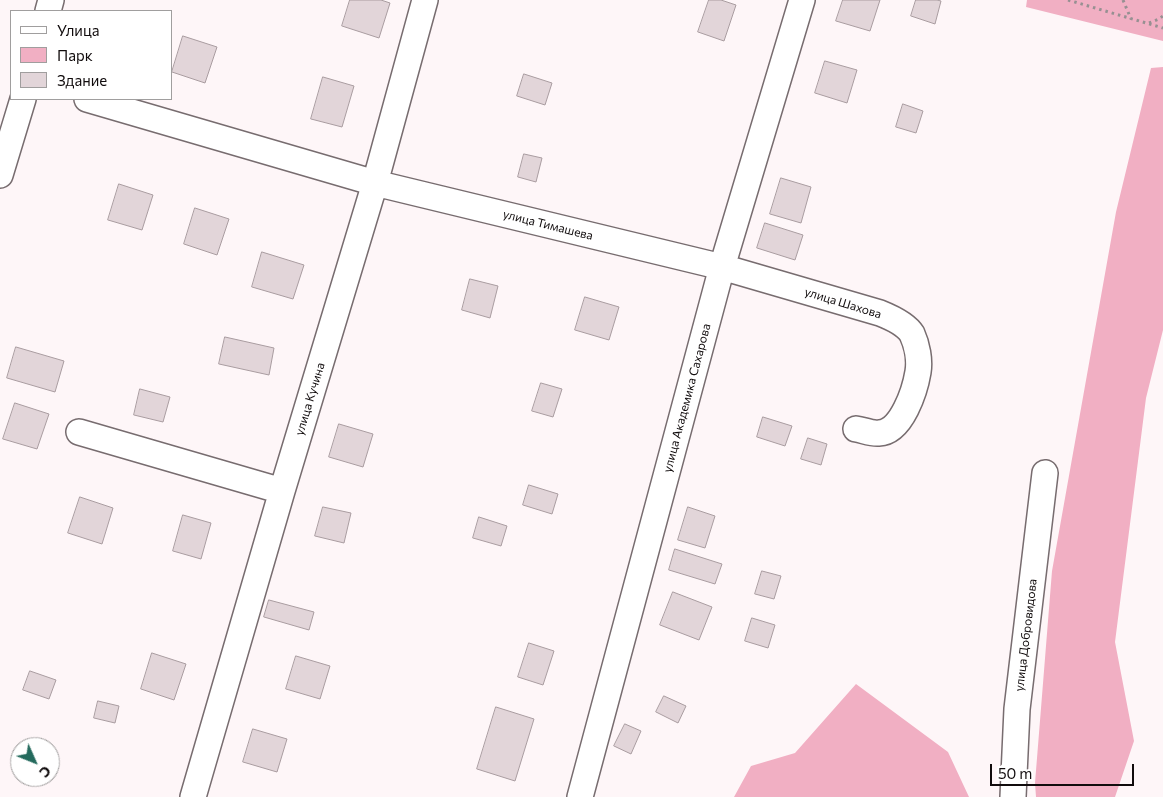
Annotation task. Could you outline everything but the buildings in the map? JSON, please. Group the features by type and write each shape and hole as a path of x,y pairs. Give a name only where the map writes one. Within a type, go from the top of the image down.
{"street":[{"name":"улица Кучина","path":"193,797 374,182 425,0"},
{"name":"улица Академика Сахарова","path":"580,797 722,267 802,0"},
{"path":"0,175 22,100"},
{"name":"улица Тимашева","path":"90,100 374,182 722,267"},
{"name":"улица Шахова","path":"722,267 880,313 897,320 911,332 918,350 918,370 913,392 904,414 892,428 879,433 856,428"},
{"path":"79,432 282,491"},
{"name":"улица Добровидова","path":"1013,797 1018,710 1045,474"}],"path":[{"path":"1068,0 1163,28"},
{"path":"1123,0 1132,19"},
{"path":"1148,24 1163,16"}],"green space":[{"path":"1027,0 1163,0 1163,41 1026,7"},
{"path":"1163,67 1163,330 1146,398 1115,642 1134,741 1115,797 1036,797 1035,783 1052,571 1116,212 1151,68"},
{"path":"856,684 948,752 969,797 734,797 751,766 795,753"}]}
